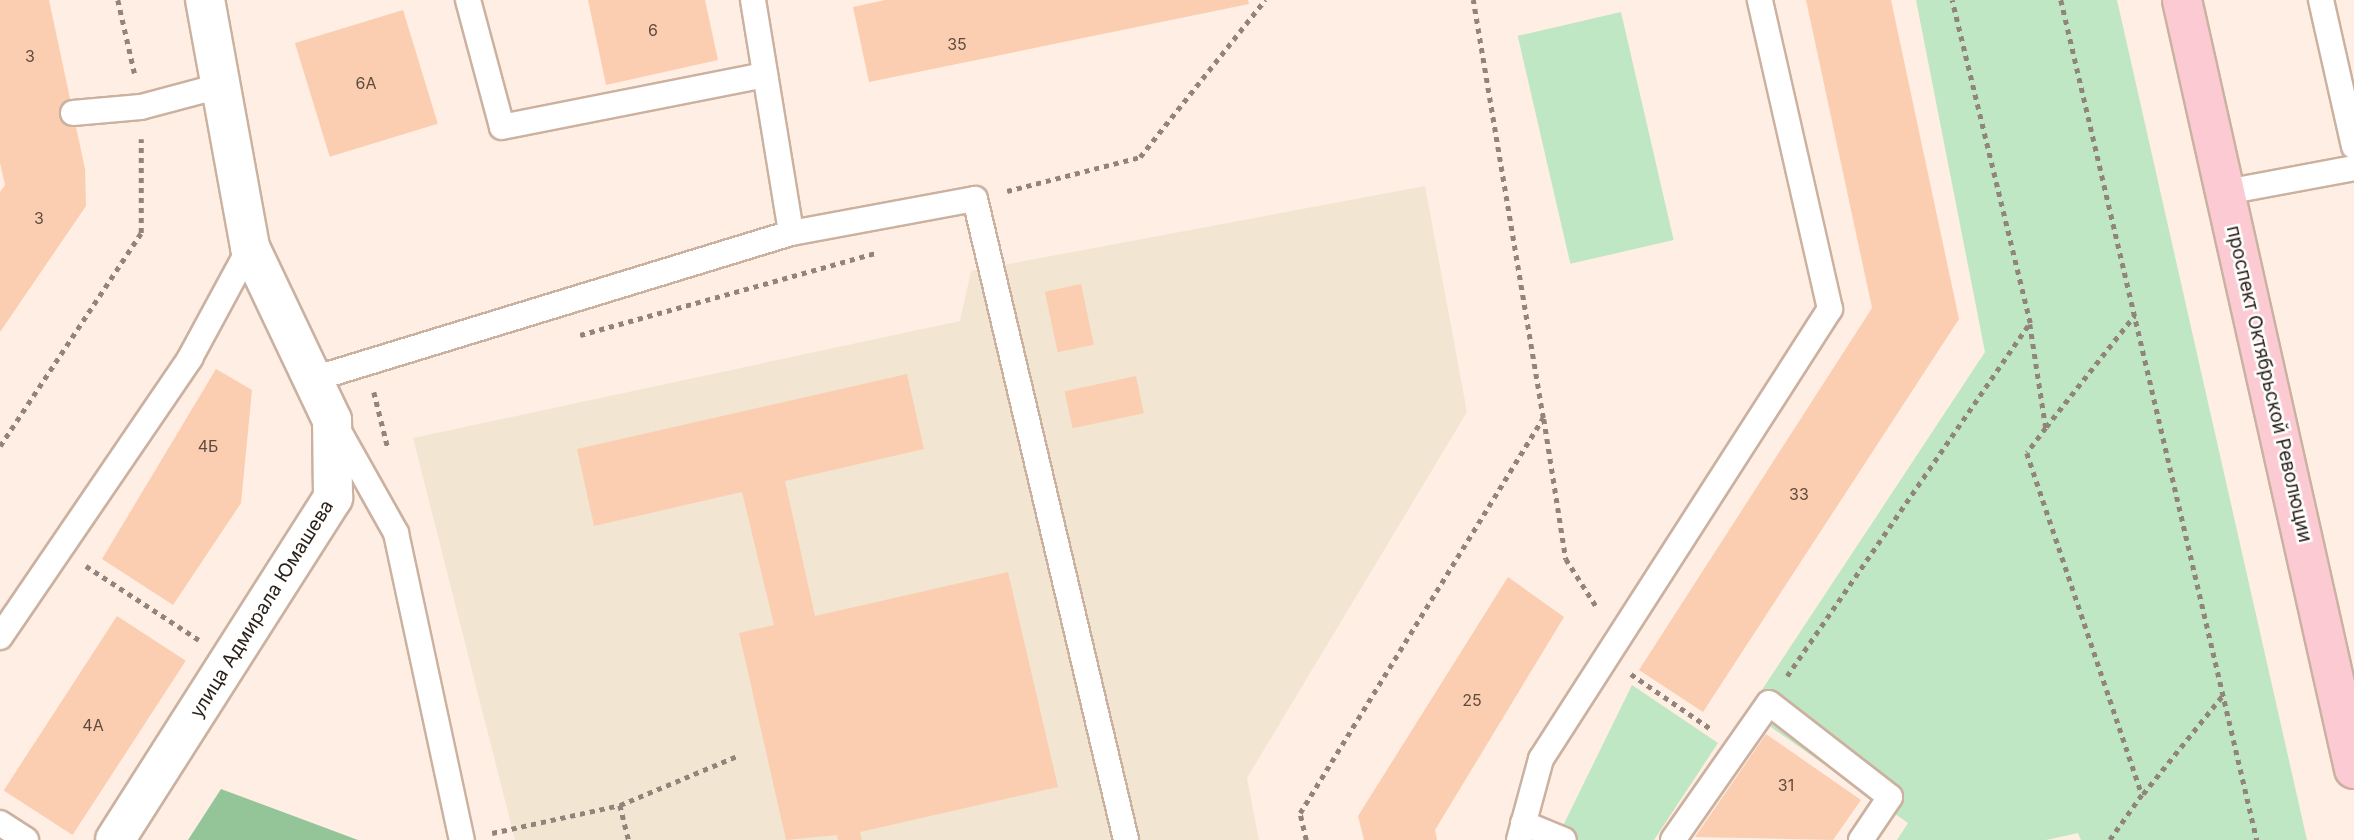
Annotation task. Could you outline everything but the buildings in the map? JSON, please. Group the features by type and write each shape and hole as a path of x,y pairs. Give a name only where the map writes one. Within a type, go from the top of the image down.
{"main road":[{"name":"проспект Октябрьской Революции","path":"2182,0 2354,769"}],"street":[{"name":"улица Адмирала Юмашева","path":"116,840 333,498 322,402 250,247 205,0"}],"lane":[{"path":"468,0 502,127 765,75"},
{"path":"753,0 792,233"},
{"path":"1564,840 1521,831 1541,759 1830,309 1759,0"},
{"path":"2321,0 2354,146"},
{"path":"73,113 141,107 220,86"},
{"path":"2226,192 2354,168"},
{"path":"473,837 396,533 322,402 792,233 975,199 1126,840"},
{"path":"0,637 190,358 250,247"},
{"path":"1673,840 1769,703 1891,797 1861,840"},
{"path":"0,822 26,840"}],"path":[{"path":"0,446 141,233 141,107 118,0"},
{"path":"975,199 1140,157 1265,0"},
{"path":"1473,0 1566,559 1618,640 1623,668 1714,731"},
{"path":"1952,0 2030,323 2046,428"},
{"path":"2061,0 2257,840"},
{"path":"576,336 887,250"},
{"path":"2134,315 2027,453 2142,795"},
{"path":"1769,703 2030,323"},
{"path":"322,402 388,388"},
{"path":"1306,840 1300,813 1544,418"},
{"path":"60,549 203,643"},
{"path":"2110,840 2142,795 2223,695"},
{"path":"473,837 620,805 737,756"},
{"path":"620,805 629,840"}],"shaded area":[{"path":"1425,186 1467,412 1247,778 1259,840 515,840 413,438 960,321 971,271"}],"green space":[{"path":"1916,0 2117,0 2307,840 2081,840 2078,833 2046,840 1897,840 1908,823 1748,711 1985,352"},
{"path":"1621,12 1674,240 1570,264 1518,36"},
{"path":"1632,685 1718,743 1654,840 1556,840"},
{"path":"221,789 358,840 188,840"}]}
